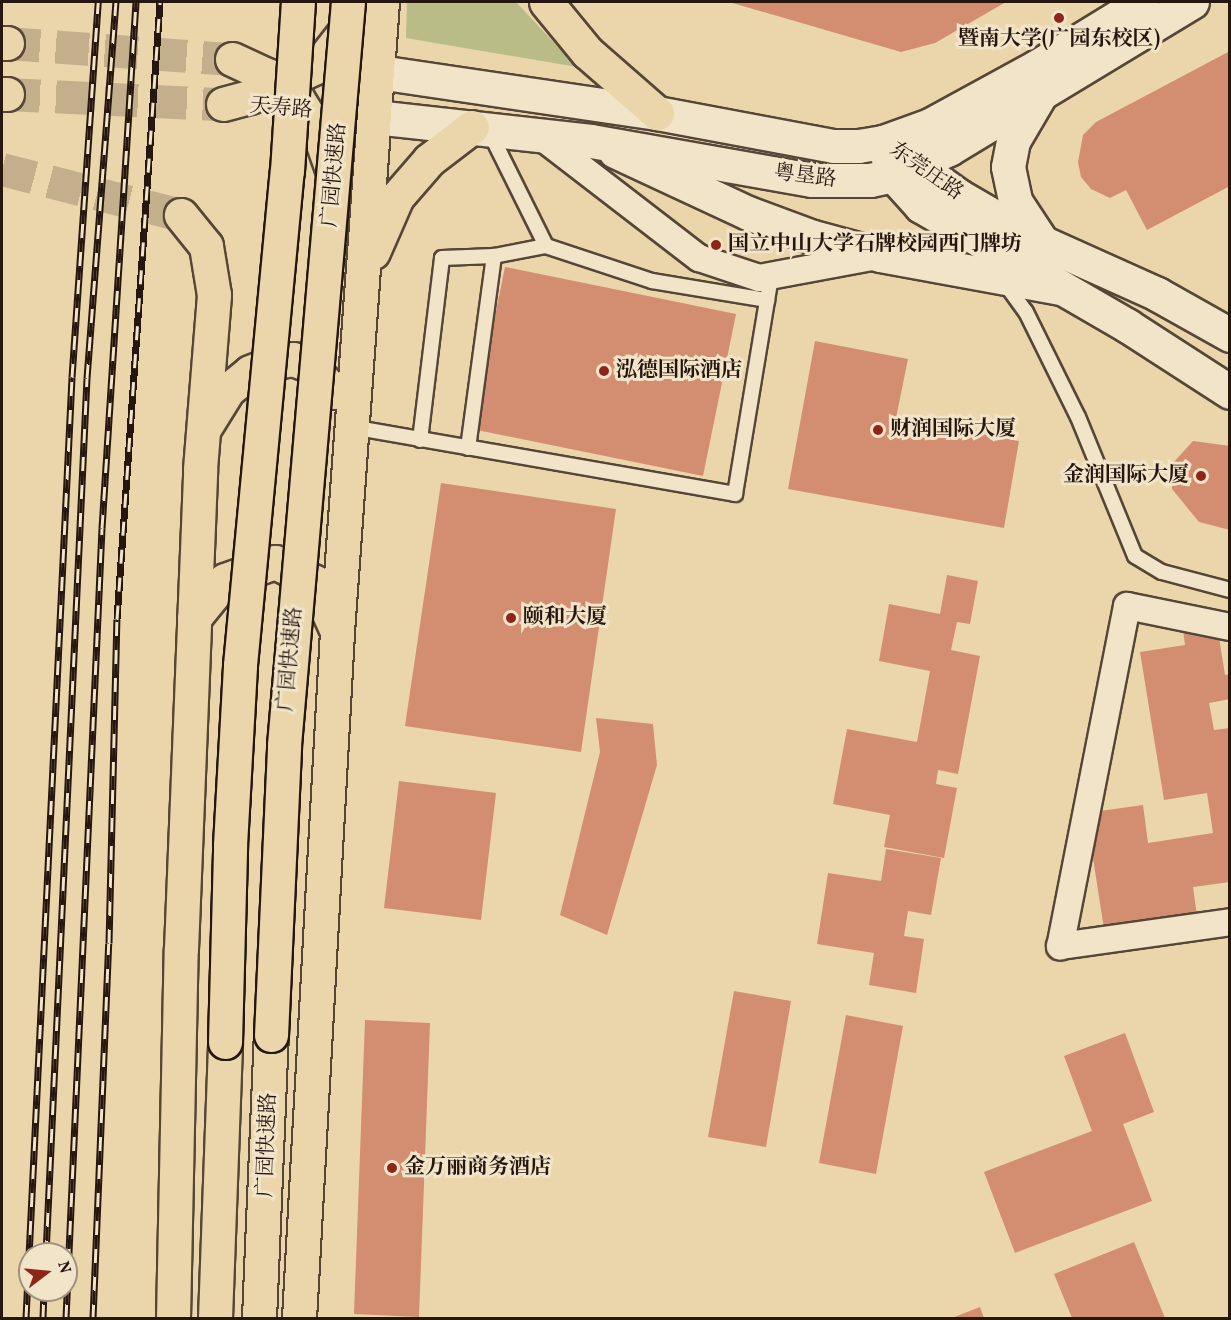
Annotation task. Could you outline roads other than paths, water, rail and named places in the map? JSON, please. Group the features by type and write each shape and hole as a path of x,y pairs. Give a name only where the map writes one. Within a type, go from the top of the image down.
{"highway":[{"path":"291,2 318,66 335,87 375,117"},
{"path":"215,1318 230,845 241,643 286,171 298,2"},
{"name":"广园快速路","path":"259,1318 284,746 348,2"},
{"path":"280,85 318,66 337,45 364,2"},
{"path":"299,1318 349,436 379,72 382,2"},
{"path":"546,2 587,52 657,113"},
{"path":"360,291 342,199 309,112 280,85 232,59 379,72"},
{"name":"天寿路","path":"280,85 223,104 375,117"},
{"path":"360,291 380,230 397,197 429,160 480,128"},
{"path":"173,1318 181,949 194,618 203,431 214,294 206,246 181,215"},
{"path":"203,431 228,390 250,372 293,359 309,365 330,386 342,407 349,436"},
{"path":"194,618 225,580 275,562 315,582 337,631"}],"main road":[{"name":"粤垦路","path":"379,72 657,113 834,146 883,141 937,121 1036,67 1142,2"},
{"name":"粤垦路","path":"375,117 591,141 812,180 848,183 905,170 1040,95 1192,2"},
{"path":"1040,95 1013,141 1008,167 1015,201 1045,246"},
{"path":"591,141 748,213 813,237 880,255 1059,288"},
{"name":"东莞庄路","path":"883,141 905,170 921,206 1128,326 1230,392"},
{"name":"东莞庄路","path":"905,170 959,196 1045,246 1166,298 1230,335"}],"street":[{"path":"538,135 699,258 759,278 769,288 880,255"},
{"path":"1230,627 1127,606 1059,946 1230,922"}],"lane":[{"path":"480,128 546,246"},
{"path":"349,436 420,440 735,494 769,288 651,280 546,246 494,256 442,258 420,440"},
{"path":"468,448 494,256"},
{"path":"999,276 1026,312 1078,417 1135,556 1162,572 1230,590"}],"tunnel":[{"path":"7,43 232,59"},
{"path":"7,94 223,104"},
{"path":"2,169 181,215"}],"railway":[{"path":"26,1318 72,377 98,2"},
{"path":"47,1242 87,378 116,2"},
{"path":"66,1318 102,528 136,2"},
{"path":"93,1318 109,943 117,619 160,2"},
{"path":"43,1318 44,1302"}],"place":[{"name":"暨南大学(广园东校区)","path":"1059,18"},
{"name":"国立中山大学石牌校园西门牌坊","path":"716,245"},
{"name":"泓德国际酒店","path":"604,371"},
{"name":"财润国际大厦","path":"878,430"},
{"name":"金润国际大厦","path":"1201,476"},
{"name":"颐和大厦","path":"511,618"},
{"name":"金万丽商务酒店","path":"392,1168"}]}
